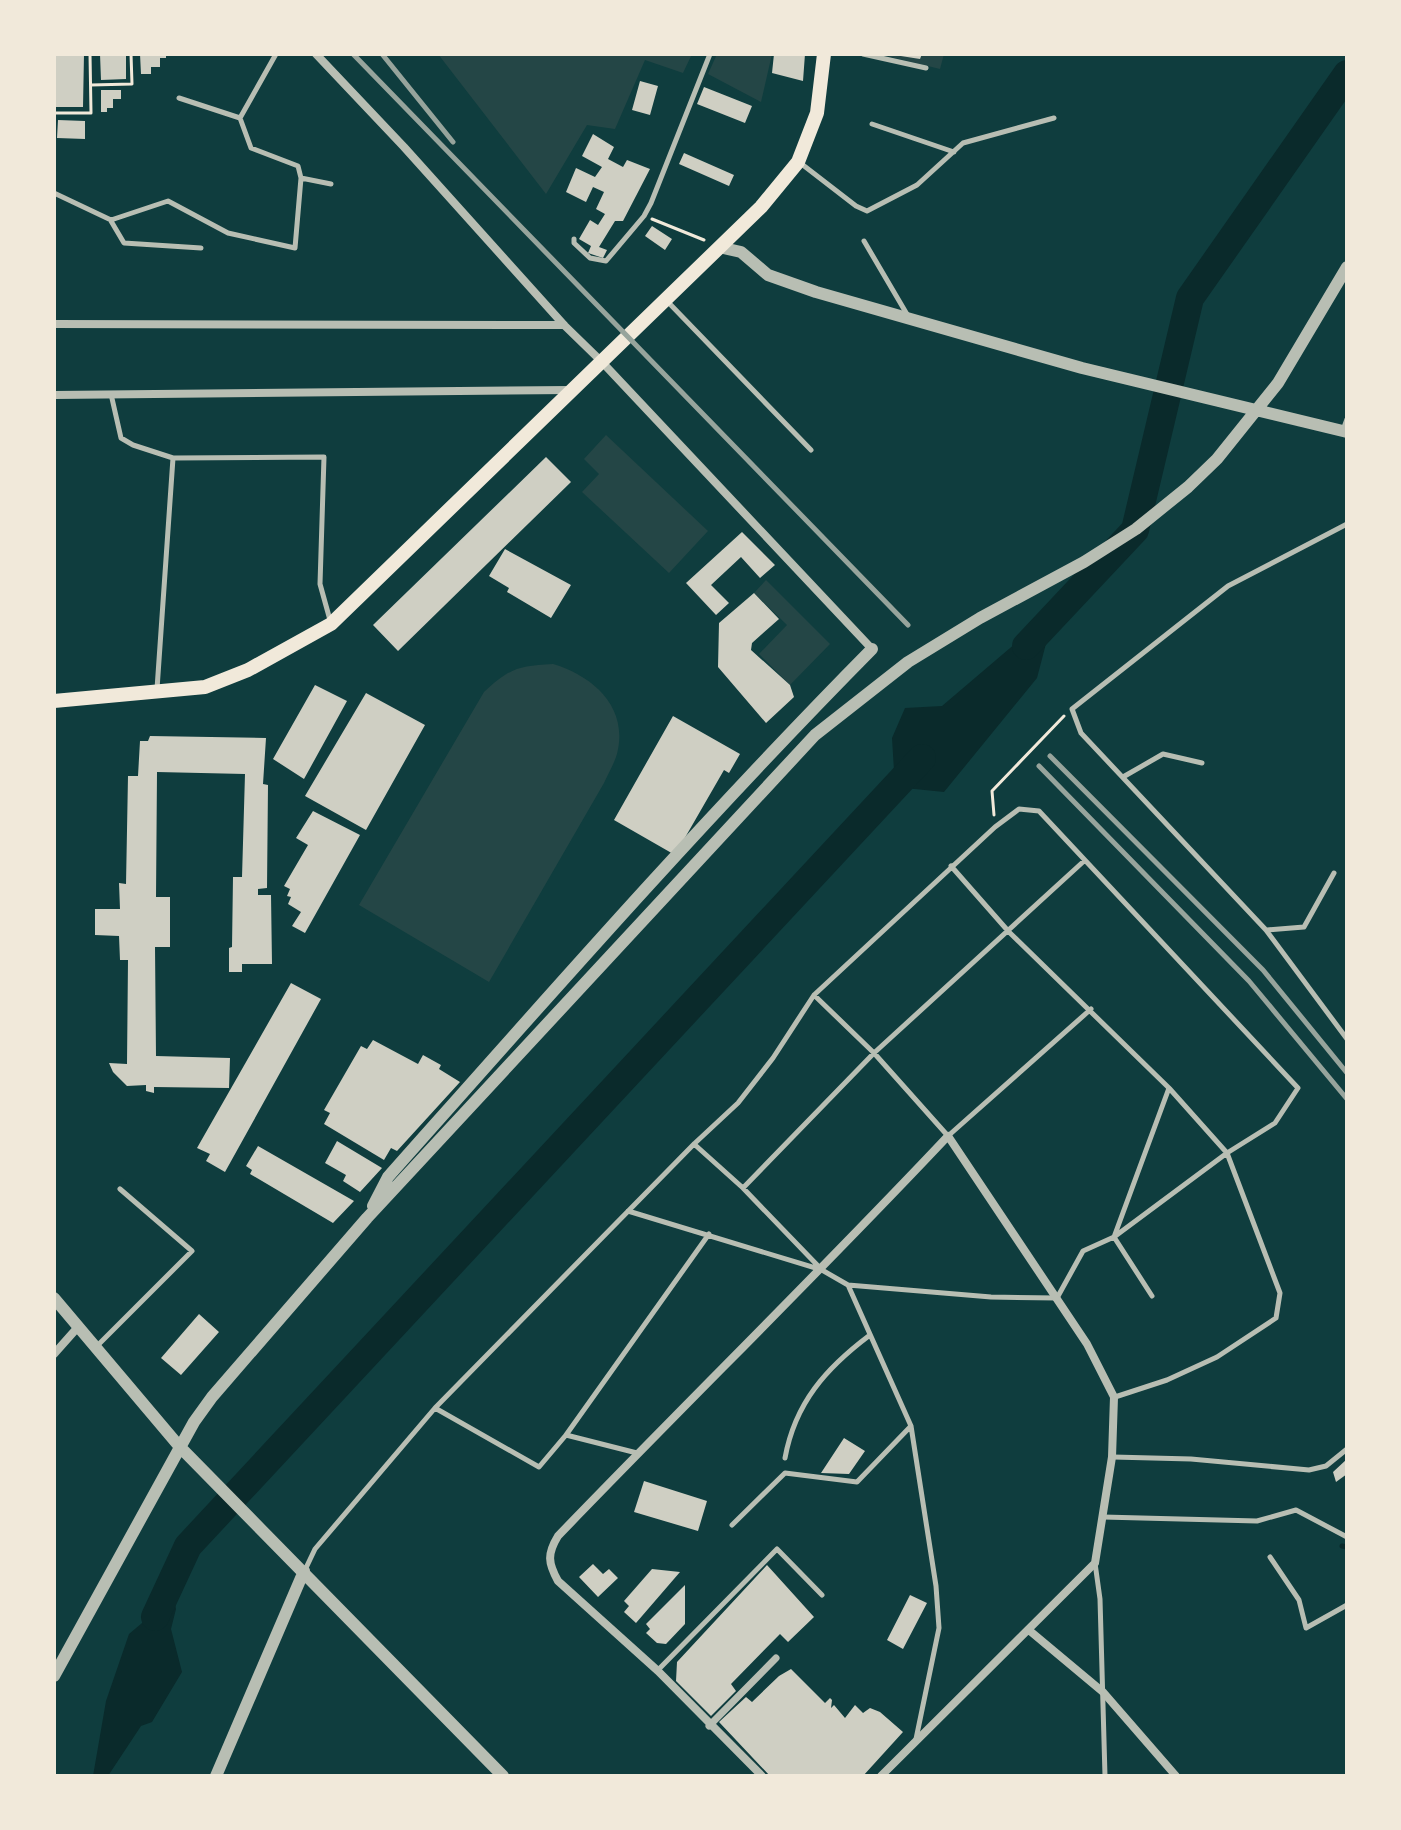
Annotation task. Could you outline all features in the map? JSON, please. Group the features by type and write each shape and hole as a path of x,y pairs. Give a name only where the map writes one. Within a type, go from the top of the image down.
{"main road":[{"path":"54,701 205,687 248,670 331,624 761,207 798,162 817,113 824,54"}],"street":[{"path":"316,54 564,325 872,649 768,754 408,1154 388,1177 367,1218"},
{"path":"719,247 741,252 768,275 816,292 1082,368 1257,411 1346,427"},
{"path":"54,1676 179,1446 212,1397 367,1218 790,760 843,711 908,662 945,639 1084,562 1136,529 1217,459 1278,383 1347,267"},
{"path":"54,324 564,325"},
{"path":"54,395 575,390"},
{"path":"762,1776 709,1726 658,1671 558,1581 549,1565 549,1550 558,1536 637,1453 822,1270 948,1136 1087,1344 1114,1397 1112,1457 1095,1563 881,1776"},
{"path":"54,1298 179,1446 500,1775"},
{"path":"54,1354 78,1327"},
{"path":"216,1776 304,1571"},
{"path":"1030,1631 1103,1692 1176,1776"},
{"path":"709,1726 776,1658"}],"lane":[{"path":"111,220 168,201 228,233 295,248 301,178 298,166 251,148 240,118 276,54"},
{"path":"574,239 574,243 590,258 606,261 644,216 710,54"},
{"path":"863,54 926,68"},
{"path":"179,98 240,118"},
{"path":"798,162 867,211 917,185 963,143 1054,118"},
{"path":"872,124 954,152"},
{"path":"301,178 331,184"},
{"path":"54,193 111,220 124,243 201,248"},
{"path":"864,241 908,316"},
{"path":"659,304 811,450"},
{"path":"111,394 121,438 173,458 324,457 320,584 331,624"},
{"path":"157,690 173,458"},
{"path":"1347,524 1228,586 1072,709 1081,733 1266,930 1347,1039"},
{"path":"1123,777 1163,754 1202,763"},
{"path":"304,1571 315,1549 435,1408 628,1211 694,1144 738,1103 773,1058 814,995 951,866 1019,809 1039,811 1298,1088 1275,1123 1227,1153 1114,1237 1083,1251 1057,1298 991,1297 848,1285 822,1270 628,1211"},
{"path":"743,1188 874,1053 1084,861"},
{"path":"951,866 1009,932 1169,1088 1227,1153 1280,1293 1276,1318 1217,1357 1167,1380 1114,1397"},
{"path":"1266,930 1304,927 1334,873"},
{"path":"814,995 874,1053 948,1136 1091,1009"},
{"path":"1114,1237 1169,1088"},
{"path":"694,1144 743,1188 822,1270"},
{"path":"95,1348 192,1251 120,1189"},
{"path":"435,1408 539,1467 566,1435 709,1234"},
{"path":"1114,1237 1152,1296"},
{"path":"848,1285 911,1426 936,1586 939,1628 916,1740"},
{"path":"785,1458 789,1433 807,1398 839,1358 870,1335"},
{"path":"732,1525 785,1473 857,1482 911,1426"},
{"path":"566,1435 637,1453"},
{"path":"1112,1457 1231,1462 1309,1470 1326,1466 1347,1449"},
{"path":"1102,1517 1257,1521 1296,1510 1347,1537"},
{"path":"658,1671 777,1549 822,1595"},
{"path":"1270,1557 1299,1600 1306,1628 1347,1605"},
{"path":"1095,1563 1100,1599 1105,1776"}],"path":[{"path":"54,113 91,113 90,54"},
{"path":"91,85 132,84 131,54"},
{"path":"644,216 719,247"},
{"path":"995,827 992,791 1072,709"}],"shaded area":[{"path":"438,54 692,54 683,73 645,60 615,129 587,125 546,194"},
{"path":"717,54 772,54 761,102 708,74"},
{"path":"879,54 944,54 940,69"},
{"path":"606,435 708,531 669,573 582,492 599,474 584,459"},
{"path":"766,580 830,644 790,685 759,654 787,625 754,593"},
{"path":"1053,617 1037,678 944,792 895,787 892,738 905,708 942,706 1023,637"},
{"path":"553,664 594,685 613,708 618,722 617,754 604,783 489,982 359,905 484,692 515,670"},
{"path":"171,1582 176,1609 171,1629 182,1672 152,1722 141,1726 108,1776 93,1776 106,1701 129,1634 142,1623"}],"building":[{"path":"55,54 84,54 83,107 55,107"},
{"path":"100,54 126,54 126,79 101,80"},
{"path":"140,54 166,54 166,58 160,58 160,67 151,67 151,74 141,74"},
{"path":"774,54 805,54 803,81 772,73"},
{"path":"888,54 922,54 920,59"},
{"path":"640,81 658,86 650,115 632,110"},
{"path":"704,87 752,106 745,123 697,104"},
{"path":"101,90 121,90 121,99 113,99 113,108 107,108 107,112 101,112"},
{"path":"58,120 85,121 85,139 57,138"},
{"path":"593,134 614,147 608,159 623,167 627,160 650,169 623,221 615,221 599,247 607,250 603,258 588,253 591,246 579,239 590,220 598,225 605,214 596,209 604,192 593,187 586,202 566,192 576,168 595,177 602,167 582,156"},
{"path":"684,153 734,175 729,186 679,164"},
{"path":"652,226 672,239 665,250 645,236"},
{"path":"546,457 571,482 398,651 373,625"},
{"path":"742,532 775,565 760,578 741,557 711,585 729,603 716,615 686,583"},
{"path":"505,549 571,585 551,618 507,592 509,588 489,576"},
{"path":"754,593 779,619 752,643 751,650 790,685 794,697 766,723 718,667 719,623"},
{"path":"315,685 347,701 304,779 273,759"},
{"path":"366,693 425,725 366,830 305,796"},
{"path":"673,716 740,754 729,773 724,770 675,855 614,820"},
{"path":"150,736 266,738 263,784 268,785 267,888 258,889 258,895 271,895 272,964 242,964 242,972 229,972 233,877 242,877 245,774 157,772 156,897 170,897 170,947 155,947 156,1056 230,1058 229,1088 154,1087 154,1093 146,1091 146,1085 127,1086 109,1063 127,1064 128,960 120,960 119,936 95,935 95,909 120,909 119,883 126,884 128,776 138,776 140,741 148,741"},
{"path":"313,811 360,835 305,933 292,926 301,912 288,904 290,889 284,886 308,845 296,838"},
{"path":"291,983 321,999 225,1172 206,1161 210,1154 197,1148"},
{"path":"373,1040 418,1064 423,1055 441,1065 439,1069 460,1082 397,1151 391,1148 384,1160 324,1124 330,1113 324,1110 361,1046 367,1049"},
{"path":"337,1141 382,1168 360,1192 343,1181 346,1175 325,1163"},
{"path":"258,1146 354,1201 333,1223 250,1174 252,1170 246,1166"},
{"path":"199,1314 219,1332 181,1375 161,1358"},
{"path":"844,1438 865,1451 849,1474 821,1473"},
{"path":"1347,1459 1347,1474 1336,1482 1333,1472"},
{"path":"644,1481 707,1501 698,1531 634,1512"},
{"path":"593,1564 603,1574 609,1569 618,1578 598,1597 579,1577"},
{"path":"767,1565 814,1617 788,1642 780,1634 731,1684 736,1691 711,1716 676,1681 677,1662"},
{"path":"652,1569 680,1572 636,1623 624,1612 629,1606 624,1601"},
{"path":"685,1585 685,1624 666,1644 657,1643 646,1633 650,1629 646,1624"},
{"path":"910,1595 927,1603 903,1649 887,1640"},
{"path":"791,1669 825,1703 830,1698 831,1708 834,1705 845,1718 855,1705 863,1713 870,1708 880,1712 903,1732 863,1776 770,1776 719,1722 746,1697 752,1702 779,1676"}],"waterway":[{"path":"1026,646 1135,530 1190,298 1347,74"},
{"path":"155,1617 188,1546 922,758"},
{"path":"1342,1546 1347,1547"}],"railway":[{"path":"353,54 908,625"},
{"path":"382,54 453,142"},
{"path":"1050,756 1263,970 1347,1073"},
{"path":"1039,766 1249,981 1347,1099"}]}
